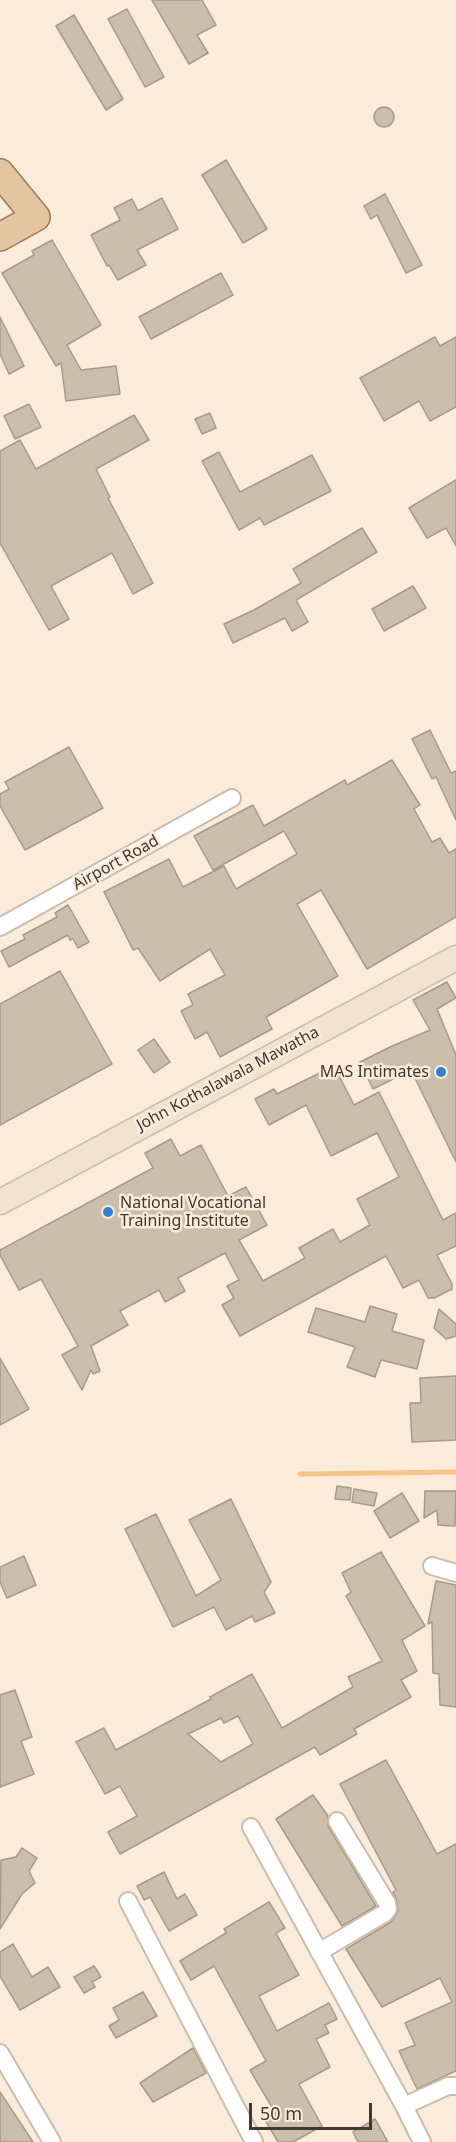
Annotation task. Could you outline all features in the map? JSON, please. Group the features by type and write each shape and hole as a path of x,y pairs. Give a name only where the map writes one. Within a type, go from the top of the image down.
{"main road":[{"path":"0,173 36,217 0,237"}],"street":[{"name":"Airport Road","path":"0,927 232,798"},
{"name":"John Kothalawala Mawatha","path":"0,1202 456,958"},
{"path":"432,1566 456,1572"},
{"path":"319,1952 385,1913 388,1909 387,1903 338,1821"},
{"path":"250,1827 422,2142"},
{"path":"128,1902 254,2142"},
{"path":"0,2053 52,2142"},
{"path":"404,2106 448,2086 456,2086"}],"building":[{"path":"152,0 202,0 216,25 197,35 208,53 189,64"},
{"path":"127,9 164,77 145,87 108,19"},
{"path":"74,15 123,99 106,110 56,26"},
{"path":"384,107 391,110 394,117 391,124 384,127 377,124 374,117 377,110"},
{"path":"226,160 267,229 243,243 202,175"},
{"path":"385,194 422,265 406,273 377,215 371,219 364,206"},
{"path":"162,198 178,229 137,250 146,265 118,280 109,265 107,266 91,235 120,220 114,208 132,199 138,211"},
{"path":"52,240 101,325 67,345 81,370 116,366 120,394 66,401 61,363 56,366 2,273 34,255 32,251"},
{"path":"221,273 233,295 151,339 139,317"},
{"path":"0,317 24,366 9,374 0,354"},
{"path":"435,337 440,346 456,337 456,407 430,421 419,401 384,421 360,378"},
{"path":"29,404 41,427 15,439 4,416"},
{"path":"210,413 216,428 202,434 195,419"},
{"path":"134,415 149,440 96,469 110,497 108,498 153,583 133,594 112,553 51,586 69,619 49,630 0,543 0,451 20,440 36,469"},
{"path":"219,452 240,492 312,455 331,491 264,525 260,518 239,530 202,461"},
{"path":"456,480 456,546 446,528 427,538 409,508"},
{"path":"362,528 377,552 296,600 308,622 292,631 285,618 233,643 224,624 301,583 293,569"},
{"path":"413,586 426,608 384,631 372,609"},
{"path":"430,730 451,773 456,771 456,820 436,777 432,779 412,739"},
{"path":"69,747 103,808 25,850 0,806 0,794 9,789 5,782"},
{"path":"392,760 420,805 414,809 432,842 440,838 449,853 456,849 456,917 367,969 321,890 297,904 338,976 266,1017 272,1029 220,1057 207,1032 195,1039 181,1011 193,1005 188,994 225,975 210,949 160,981 138,948 133,950 104,892 169,859 183,887 224,866 236,889 297,854 284,831 213,870 194,836 253,805 264,826 345,780 347,785"},
{"path":"68,905 89,942 78,948 68,935 9,967 1,951 25,939 23,935 57,917 55,913"},
{"path":"60,971 112,1064 0,1125 0,1004"},
{"path":"447,982 456,998 437,1009 456,1055 456,1162 411,1070 373,1089 360,1062 430,1030 413,1000"},
{"path":"154,1039 170,1062 154,1073 138,1050"},
{"path":"334,1066 354,1105 379,1092 443,1220 456,1213 456,1246 437,1255 452,1284 452,1289 434,1298 428,1298 419,1280 403,1288 386,1256 240,1336 222,1305 234,1298 227,1286 239,1280 225,1253 178,1278 185,1291 165,1302 159,1290 120,1311 128,1325 91,1346 100,1371 93,1374 91,1370 82,1390 62,1355 78,1346 41,1279 19,1290 0,1255 0,1250 153,1168 145,1153 171,1139 180,1156 201,1145 228,1196 246,1187 267,1225 239,1240 263,1281 305,1258 299,1248 333,1229 340,1242 370,1225 357,1199 399,1177 377,1133 331,1156 306,1105 269,1125 255,1099 274,1089 277,1094"},
{"path":"370,1306 397,1314 392,1331 424,1340 417,1369 381,1360 375,1377 347,1367 355,1347 308,1332 316,1308 365,1322"},
{"path":"439,1309 456,1324 456,1336 446,1339 434,1328"},
{"path":"0,1358 29,1409 0,1425"},
{"path":"456,1376 456,1440 412,1442 410,1403 421,1403 420,1378"},
{"path":"337,1486 351,1488 350,1500 335,1499"},
{"path":"354,1489 377,1493 374,1506 352,1502"},
{"path":"425,1491 456,1491 455,1526 438,1525 437,1510 424,1518"},
{"path":"402,1493 419,1521 390,1538 374,1511"},
{"path":"231,1499 271,1582 264,1592 275,1613 255,1622 252,1616 226,1630 214,1607 173,1627 125,1529 156,1514 196,1596 221,1580 189,1520"},
{"path":"381,1552 425,1626 402,1640 417,1671 401,1680 411,1697 354,1729 357,1734 320,1755 315,1747 120,1854 108,1832 137,1816 120,1786 105,1794 76,1742 104,1728 116,1750 211,1699 210,1697 252,1674 282,1728 353,1687 348,1677 382,1661 346,1596 351,1592 342,1573","holes":["238,1716 253,1744 221,1762 188,1734 221,1718 224,1723"]},
{"path":"24,1556 36,1585 7,1598 0,1582 0,1567"},
{"path":"436,1581 456,1585 456,1707 440,1705 439,1674 433,1673 432,1622 428,1624"},
{"path":"15,1690 32,1737 21,1741 34,1774 0,1787 0,1695"},
{"path":"386,1760 437,1854 456,1844 456,2071 417,2089 399,2051 415,2045 405,2023 452,2002 440,1978 382,2007 346,1949 391,1922 398,1911 393,1892 396,1890 340,1784"},
{"path":"313,1795 328,1816 328,1826 376,1906 342,1926 276,1819"},
{"path":"22,1848 37,1858 29,1871 35,1883 22,1894 0,1929 1,1860 16,1857"},
{"path":"164,1872 177,1899 185,1894 197,1915 169,1931 150,1897 144,1900 137,1886"},
{"path":"269,1902 285,1928 276,1933 299,1975 259,1996 277,2031 329,2003 337,2019 325,2025 329,2033 316,2039 330,2067 299,2084 322,2126 293,2142 278,2142 265,2120 276,2114 250,2070 266,2061 214,1966 191,1980 180,1961 226,1933 224,1929"},
{"path":"13,1944 32,1977 48,1967 60,1987 20,2010 0,1976 0,1952"},
{"path":"94,1966 101,1977 92,1982 95,1987 84,1993 74,1977"},
{"path":"143,1992 157,2016 116,2038 109,2026 119,2020 113,2008"},
{"path":"193,2048 206,2073 153,2102 140,2083"},
{"path":"0,2092 33,2142 0,2142"},
{"path":"375,2119 388,2142 358,2142 353,2132"}],"waterway":[{"path":"300,1474 456,1472"}],"place":[{"name":"MAS Intimates","path":"441,1072"},
{"name":"National Vocational Training Institute","path":"108,1212"}]}
